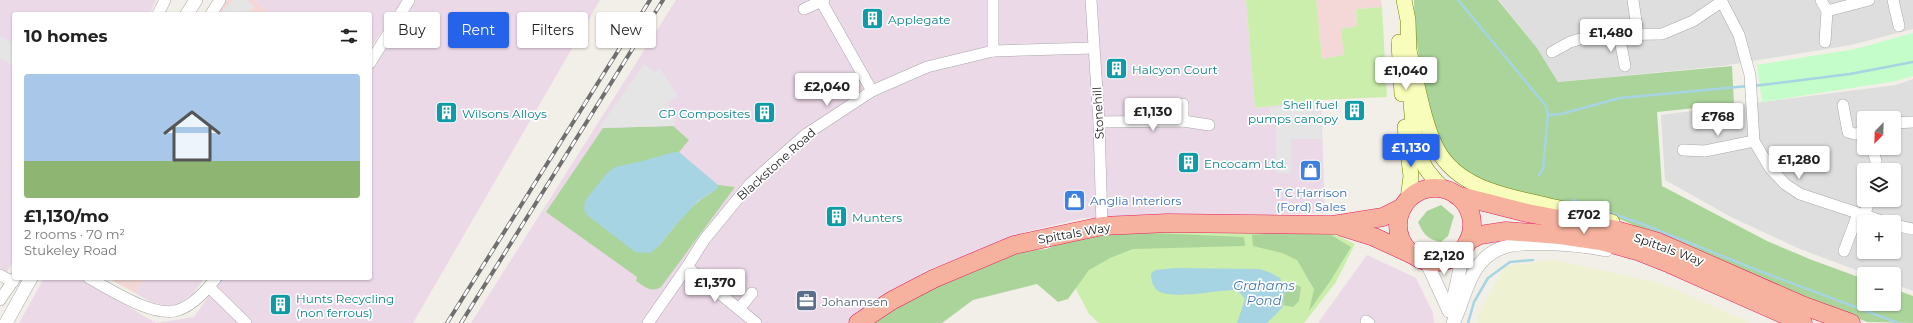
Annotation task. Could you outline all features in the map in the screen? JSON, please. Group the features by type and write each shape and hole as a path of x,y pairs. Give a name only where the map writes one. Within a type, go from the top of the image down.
{"highway":[{"path":"1430,189 1449,192 1464,202 1472,221 1472,231 1466,245 1456,256 1447,261 1436,262 1418,257 1403,244 1398,232 1398,219 1406,203 1418,192 1430,189"},
{"name":"Spittals Way","path":"1449,192 1527,213 1612,229 1658,242 1804,306 1851,323"},
{"name":"Spittals Way","path":"858,323 891,301 932,278 1014,245 1102,226 1168,223 1333,225 1383,217 1406,203"},
{"name":"Spittals Way","path":"1333,225 1374,237 1418,257"},
{"name":"Spittals Way","path":"1466,245 1480,236 1506,231 1560,235 1601,241 1637,251 1670,264 1803,323"}],"main road":[{"path":"1404,3 1408,20 1411,103 1419,153 1426,169 1449,192"},
{"path":"1404,3 1399,16 1399,36 1402,100 1411,176 1406,203"},
{"path":"1408,47 1429,129 1437,150 1450,166 1466,179 1494,192 1625,226 1658,242"}],"street":[{"path":"159,12 165,0"},
{"path":"188,12 196,0"},
{"path":"212,12 220,0"},
{"path":"372,60 409,0"},
{"path":"993,0 993,51"},
{"name":"Stonehill","path":"1091,0 1099,122 1102,226"},
{"path":"1633,0 1638,35"},
{"path":"1821,0 1827,12 1825,42"},
{"path":"1827,12 1869,0"},
{"path":"1892,0 1899,26"},
{"path":"804,9 822,1 872,91"},
{"path":"1552,52 1570,42 1594,35 1662,34 1693,21 1721,1 1739,35 1750,75 1754,141 1770,168 1785,184 1800,194 1864,215"},
{"path":"1619,35 1625,66"},
{"name":"Blackstone Road","path":"648,323 704,240 750,184 805,135 872,91 927,67 993,51 1093,48"},
{"path":"1183,121 1184,104"},
{"path":"1843,105 1848,132 1857,134"},
{"path":"1099,122 1183,121 1209,125"},
{"path":"1901,123 1913,122"},
{"path":"1683,150 1705,156 1754,141"},
{"path":"1844,251 1866,207"},
{"path":"1901,226 1913,229"},
{"path":"1451,319 1456,279 1466,245"},
{"path":"1451,319 1478,266 1498,249 1509,246 1552,245 1602,250 1670,264"},
{"path":"1418,257 1451,319"},
{"path":"687,267 740,308 756,323"},
{"path":"0,275 12,279"},
{"path":"0,300 14,280"},
{"path":"6,323 30,280"},
{"path":"94,280 160,312 176,311 193,302 212,282 246,323"},
{"path":"740,308 752,293"}],"shaded area":[{"path":"0,0 156,0 151,12 12,12 12,263 7,272 0,268"},
{"path":"213,0 256,0 268,12 205,12"},
{"path":"233,0 247,0 254,6 249,12 222,12"},
{"path":"256,0 403,0 395,12 384,12 384,28 372,46 372,12 268,12"},
{"path":"415,0 600,0 588,21 588,12 517,12 517,48 572,48 413,323 156,323 194,317 220,280 372,280 372,62 384,45 384,48 440,48 440,12 407,12"},
{"path":"676,0 1246,0 1255,108 1321,100 1325,213 1167,218 1084,218 1029,231 925,271 848,323 471,323 646,48 656,48 656,32"},
{"path":"1316,0 1381,0 1382,7 1356,9 1357,26 1341,29 1344,55 1322,59"},
{"path":"1499,0 1913,0 1913,29 1851,45 1722,66 1558,82 1537,48"},
{"path":"0,36 12,43 12,65 0,58"},
{"path":"644,64 655,72 660,69 678,96 667,103 676,120 673,126 599,128"},
{"path":"1913,79 1913,291 1901,287 1901,267 1857,267 1857,270 1800,249 1733,218 1665,180 1661,115 1896,85"},
{"path":"1320,103 1321,139 1291,139 1291,173 1276,173 1276,121 1268,121 1270,108"},
{"path":"1367,255 1416,278 1433,313 1434,323 1318,323"},
{"path":"43,280 82,280 156,323 19,323"},
{"path":"112,280 144,280 135,293"},
{"path":"144,280 203,280 193,294 173,307 153,303 135,293"}],"green space":[{"path":"1246,0 1316,0 1322,59 1344,55 1341,29 1357,26 1356,9 1382,7 1387,97 1321,100 1255,108"},
{"path":"1414,0 1498,0 1537,48 1558,82 1732,66 1734,104 1657,112 1662,186 1767,241 1857,276 1857,311 1901,311 1901,292 1913,296 1913,323 1867,322 1771,285 1622,220 1485,183 1464,170 1444,151 1428,113 1415,32"},
{"path":"1913,33 1913,76 1896,81 1762,102 1757,65 1855,49"},
{"path":"673,126 689,140 679,152 647,160 659,246 688,211 699,201 713,192 718,185 735,187 661,287 651,289 636,281 637,277 546,212 603,128"},
{"path":"1441,205 1454,216 1448,236 1441,242 1426,236 1418,222 1427,211"},
{"path":"1168,226 1334,234 1355,244 1336,282 1304,323 1099,323 1089,314 1053,245"},
{"path":"1107,231 1244,237 1245,246 1133,249 1110,258 1089,270 1068,299 1058,302 1037,284 973,300 942,323 863,323 908,298 1009,252 1047,249 1070,238"},
{"path":"1280,233 1331,235 1351,247 1331,280 1309,311 1314,289 1297,260 1282,253 1253,246 1252,235"},
{"path":"1555,260 1663,284 1751,323 1478,323 1478,314 1505,266"},
{"path":"1297,285 1301,287 1299,301 1293,307 1283,305 1285,288"}],"water":[{"path":"679,152 718,185 717,189 698,201 673,228 659,246 650,253 635,252 587,215 584,209 585,201 606,174 615,167"},
{"name":"Grahams Pond","path":"1177,268 1259,269 1269,272 1280,278 1285,291 1282,308 1267,323 1237,323 1245,299 1240,293 1232,290 1178,295 1163,293 1155,288 1152,283 1151,274 1155,270"}],"waterway":[{"path":"1458,0 1546,106 1548,115 1561,114 1620,98 1748,86"},
{"path":"1753,86 1850,74 1913,62"},
{"path":"1539,175 1543,169 1548,115"},
{"path":"1573,200 1640,223 1762,272 1898,323"},
{"path":"1468,323 1474,302 1488,278 1510,262 1533,260"}],"railway":[{"path":"447,323 650,0"},
{"path":"461,323 663,0"}],"place":[{"name":"Applegate","path":"872,19"},
{"name":"Halcyon Court","path":"1116,69"},
{"name":"Shell fuel pumps canopy","path":"1354,111"},
{"name":"Wilsons Alloys","path":"447,113"},
{"name":"CP Composites","path":"765,113"},
{"name":"Encocam Ltd.","path":"1189,163"},
{"name":"T C Harrison (Ford) Sales","path":"1311,171"},
{"name":"Anglia Interiors","path":"1075,200"},
{"name":"Munters","path":"837,217"},
{"name":"Johannsen","path":"807,301"},
{"name":"Hunts Recycling (non ferrous)","path":"281,305"}]}
